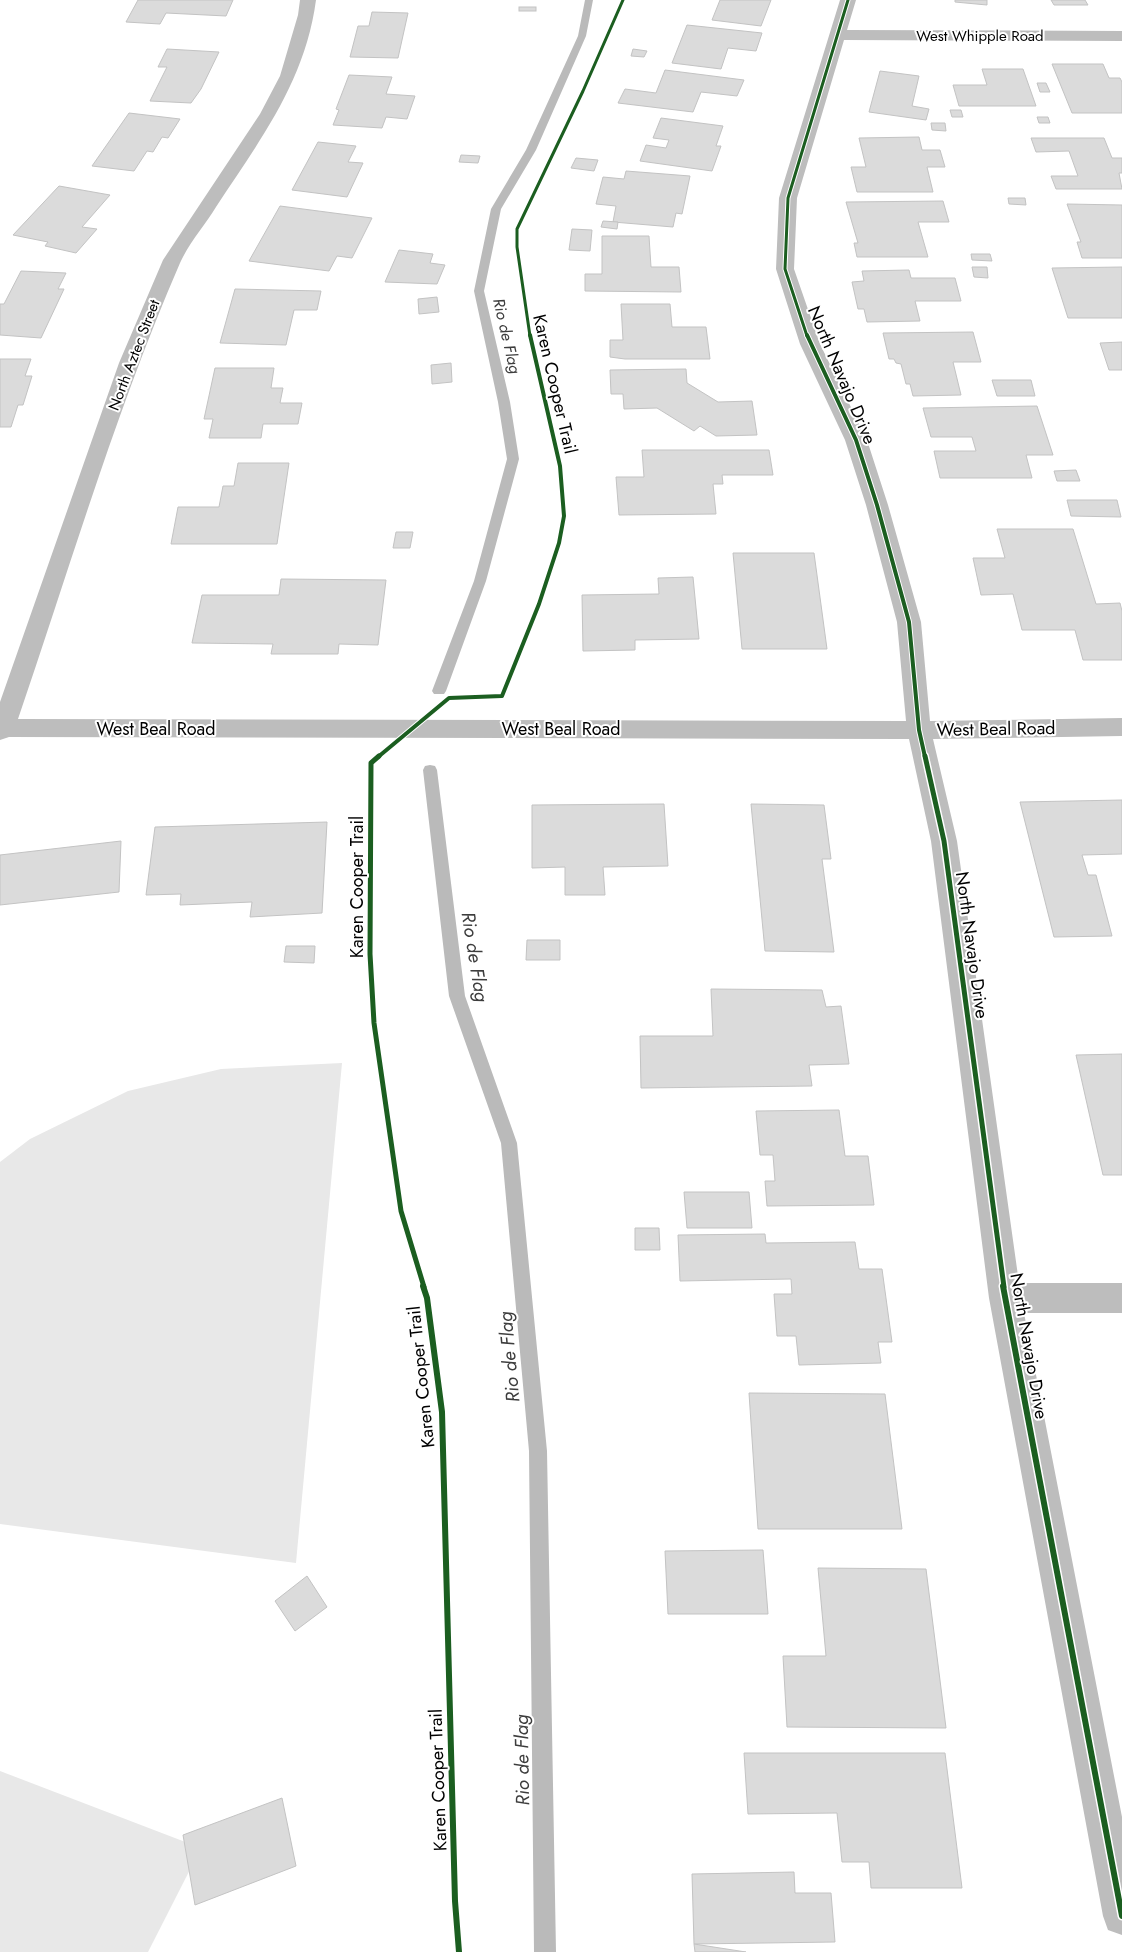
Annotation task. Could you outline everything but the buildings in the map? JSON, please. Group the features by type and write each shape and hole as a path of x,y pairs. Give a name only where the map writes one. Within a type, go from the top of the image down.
{"street":[{"name":"North Aztec Street","path":"1,729 139,337 172,260 269,114 293,58 306,15 308,0"},
{"name":"North Navajo Drive","path":"848,0 788,198 785,269 810,344 856,440 877,505 909,622 918,730 944,841 1005,1298 1122,1916"},
{"name":"West Whipple Road","path":"837,35 1122,36"},
{"name":"West Beal Road","path":"1,729 918,730 1122,727"},
{"path":"1005,1298 1122,1298"}],"shaded area":[{"path":"342,1063 296,1563 0,1524 0,1162 30,1139 128,1091 221,1069"},
{"path":"0,1771 201,1848 148,1952 0,1952"}],"waterway":[{"name":"Rio de Flag","path":"439,691 480,581 513,459 504,402 479,291 496,209 531,150 582,36 589,0"},
{"name":"Rio de Flag","path":"430,770 457,996 509,1143 538,1451 545,1952"}],"cycle path":[{"name":"Karen Cooper Trail","path":"459,1952 455,1901 442,1412 427,1298 401,1211 374,1023 370,954 371,763 449,698 502,696 539,604 559,543 564,516 560,466 526,318 517,247 517,229 583,91 623,0"},
{"path":"848,0 788,198 785,269 810,344 856,440 877,505 909,622 919,730 944,841 1005,1298 1122,1916"}]}
